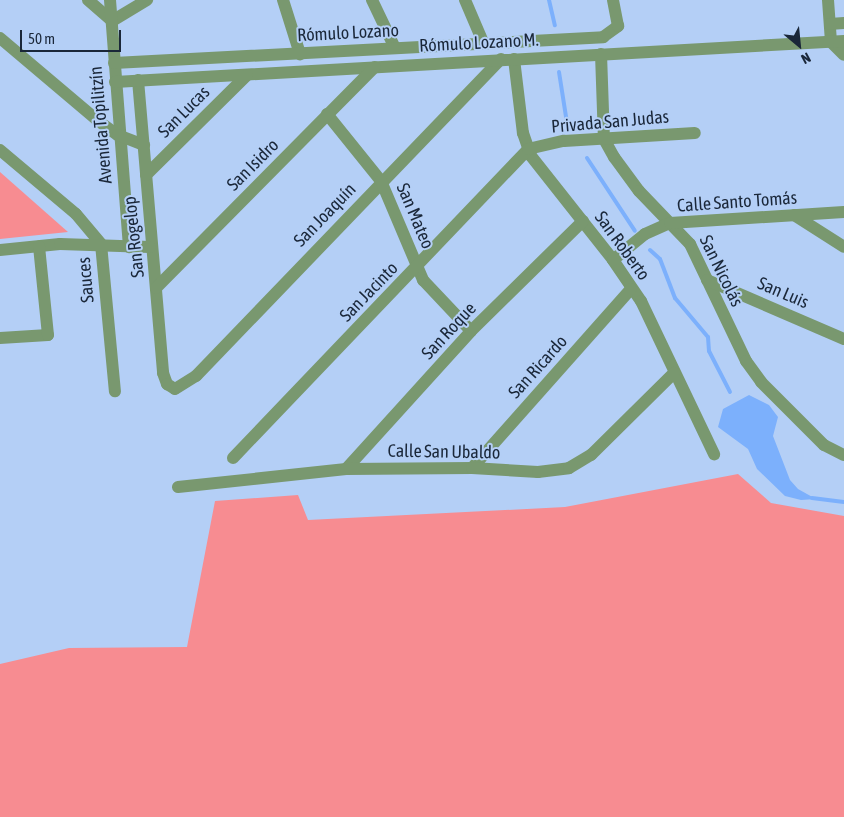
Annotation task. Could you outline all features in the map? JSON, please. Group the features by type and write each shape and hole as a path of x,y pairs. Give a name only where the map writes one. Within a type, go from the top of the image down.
{"street":[{"path":"88,0 112,21 147,0"},
{"name":"Avenida Topilitzín","path":"110,0 118,135 129,247"},
{"path":"283,0 300,54"},
{"path":"372,0 395,48"},
{"path":"464,0 483,42"},
{"name":"Rómulo Lozano","path":"114,63 603,37 614,32 618,18 613,0"},
{"path":"828,0 830,42 844,56"},
{"path":"830,24 844,23"},
{"path":"0,38 118,135 144,145"},
{"name":"Rómulo Lozano M.","path":"115,82 844,41"},
{"path":"601,54 604,139"},
{"name":"San Roberto","path":"508,59 528,149 538,168 613,260 641,301 714,454"},
{"name":"San Joaquín","path":"171,389 180,388 196,376 381,181 508,59"},
{"name":"San Isidro","path":"156,288 375,67"},
{"name":"San Lucas","path":"146,175 247,75"},
{"name":"San Rogelop","path":"138,80 150,247 156,288 163,373 171,389"},
{"name":"San Mateo","path":"327,114 381,181 418,267 430,290 471,331"},
{"name":"Privada San Judas","path":"528,149 564,141 695,133"},
{"name":"San Nicolás","path":"604,139 626,174 690,244 746,361 761,382 824,445 844,455"},
{"name":"San Jacinto","path":"233,458 418,267 528,149"},
{"name":"Sauces","path":"0,150 76,214 100,244 115,391"},
{"name":"Calle Santo Tomás","path":"613,260 645,234 670,223 844,212"},
{"path":"794,215 844,247"},
{"name":"San Roque","path":"346,469 471,331 582,221"},
{"path":"0,250 39,246 100,244 150,247"},
{"path":"0,338 48,335 39,246"},
{"name":"San Luis","path":"707,280 844,339"},
{"name":"San Ricardo","path":"472,468 631,289"},
{"name":"Calle San Ubaldo","path":"178,487 346,469 472,468 538,472 569,468 592,455 674,373"}],"shaded area":[{"path":"0,172 68,232 0,239"},
{"path":"738,474 771,503 844,516 844,817 0,817 0,664 69,648 187,647 215,501 298,495 308,520 565,507"}],"water":[{"path":"749,395 769,405 778,417 773,436 790,480 798,489 816,499 801,500 785,496 757,469 748,449 718,427 723,409"}],"waterway":[{"path":"549,0 555,25"},
{"path":"559,72 567,123"},
{"path":"587,158 635,231"},
{"path":"650,250 660,259 675,298 708,337 709,351 730,392"},
{"path":"812,498 844,502"}]}
